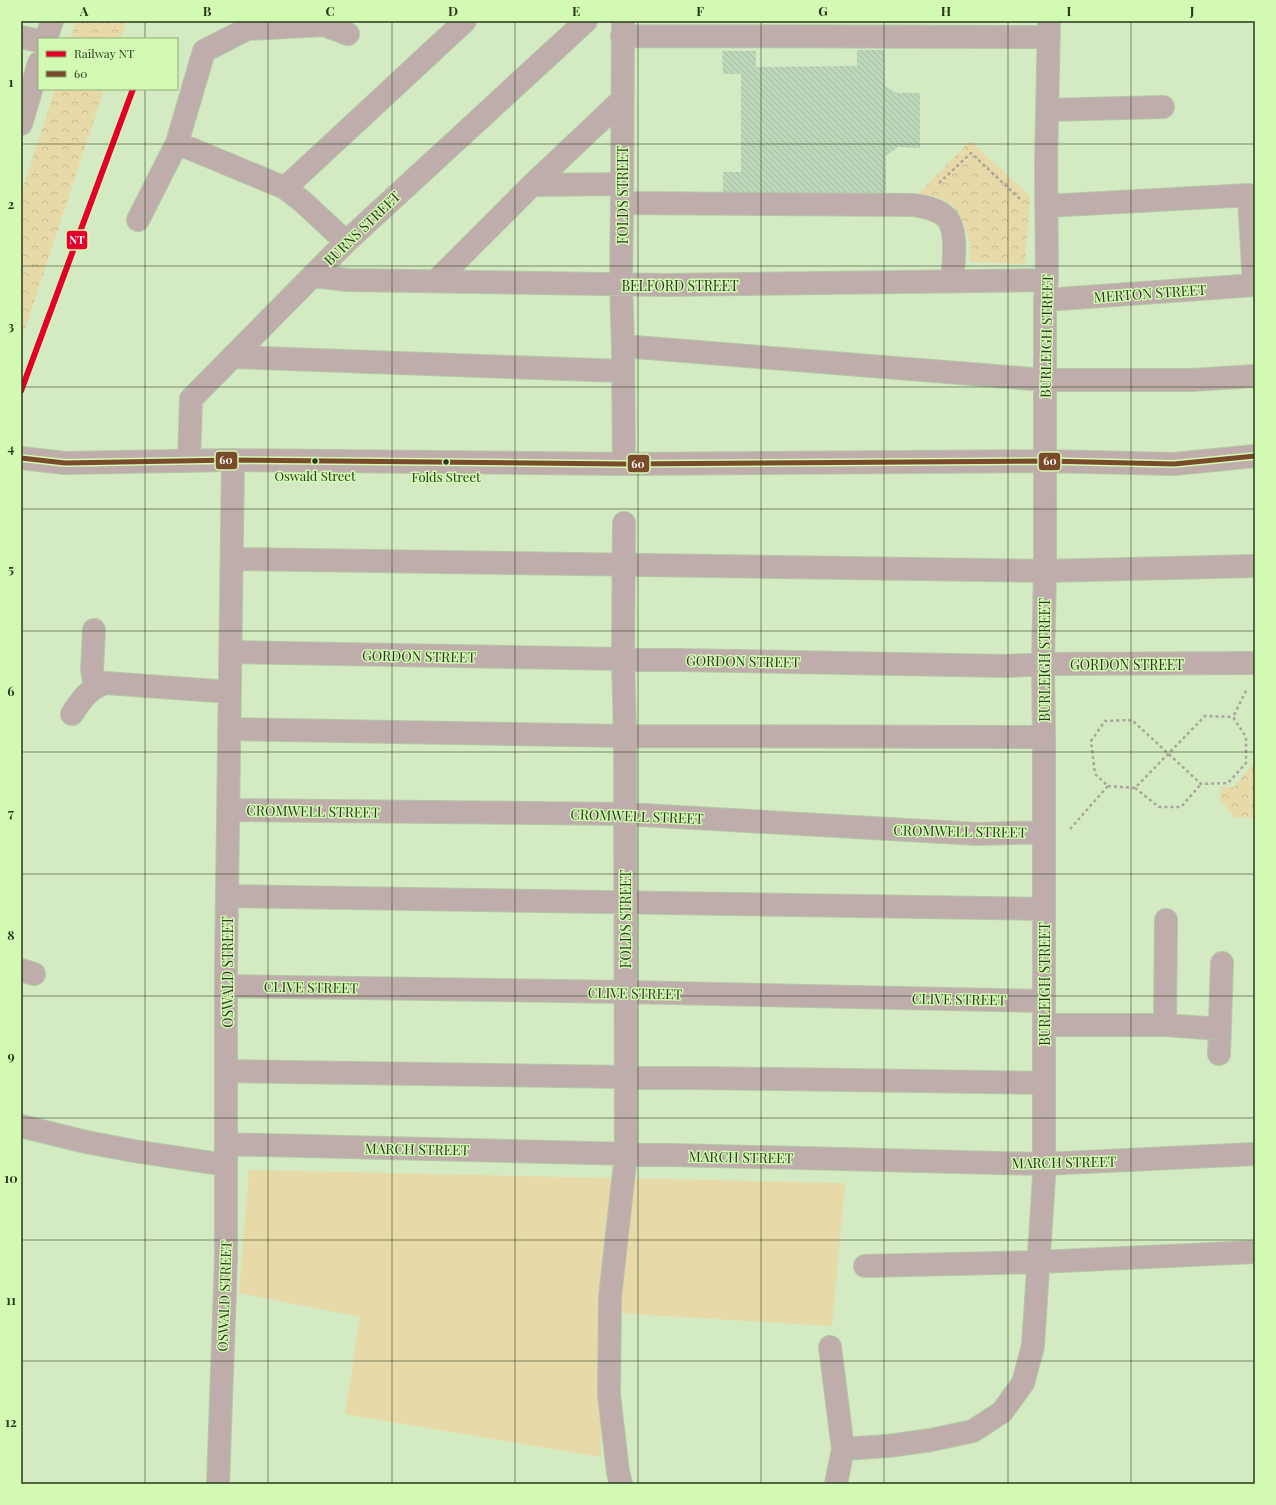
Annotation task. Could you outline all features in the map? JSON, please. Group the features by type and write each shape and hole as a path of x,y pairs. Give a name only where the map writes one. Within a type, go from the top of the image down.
{"street":[{"path":"46,38 52,21"},
{"path":"285,188 465,21"},
{"name":"BURNS STREET","path":"190,461 191,399 346,242 586,21"},
{"path":"138,220 177,143 204,51 247,29 324,26 348,34"},
{"path":"622,29 1049,29"},
{"name":"FOLDS STREET","path":"622,29 621,285 624,464"},
{"name":"BURLEIGH STREET","path":"843,1449 931,1440 973,1431 1002,1412 1023,1383 1033,1346 1044,1164 1043,664 1045,571 1046,206 1049,29"},
{"path":"21,37 38,41"},
{"path":"21,121 38,66"},
{"path":"436,282 532,186 622,100"},
{"path":"1047,110 1163,107"},
{"path":"177,143 285,188 302,201 346,242"},
{"path":"532,186 622,194 914,206 929,208 946,217 954,234 952,282"},
{"path":"1046,206 1249,195 1254,285"},
{"name":"BELFORD STREET","path":"313,276 348,280 621,285 952,282 1046,290"},
{"name":"MERTON STREET","path":"1046,290 1254,285"},
{"path":"623,346 1046,380 1191,380 1255,376"},
{"path":"232,357 623,371"},
{"path":"21,458 65,463 233,460 624,464 1045,461 1174,464 1255,456"},
{"name":"OSWALD STREET","path":"218,1484 226,1259 226,986 233,460"},
{"name":"FOLDS STREET","path":"621,1484 618,1472 609,1395 610,1297 626,1154 625,736 623,659 624,523"},
{"path":"232,558 1045,571 1255,566"},
{"path":"94,630 92,670 95,686"},
{"name":"GORDON STREET","path":"231,652 1007,666 1043,664 1255,663"},
{"path":"72,714 80,702 95,686 106,683 230,692"},
{"path":"230,729 625,736 1044,737"},
{"name":"CROMWELL STREET","path":"228,810 625,814 978,834 1044,832"},
{"path":"227,896 1044,909"},
{"path":"1165,1025 1166,920"},
{"path":"1219,1054 1222,963"},
{"name":"CLIVE STREET","path":"226,986 626,992 1044,1001"},
{"path":"1044,1025 1165,1025 1220,1029"},
{"path":"226,1071 1044,1083"},
{"name":"MARCH STREET","path":"21,1126 86,1142 134,1151 226,1154 626,1154 1044,1164 1255,1154"},
{"path":"865,1266 1039,1262 1255,1252"},
{"path":"830,1347 843,1449 836,1484"}],"path":[{"path":"929,208 929,192 971,153 1024,202 1033,207 1046,206"},
{"path":"1232,717 1249,685"},
{"path":"1135,788 1205,716 1232,717"},
{"path":"1201,784 1181,807 1159,806 1135,788 1108,786 1095,774 1091,741 1105,721 1132,720 1201,784 1228,783 1246,763 1246,737 1232,717"},
{"path":"1044,832 1070,830 1108,786"}],"green space":[{"path":"76,21 126,21 120,38 70,38"},
{"path":"55,90 104,90 21,342 21,194"},
{"path":"970,141 1030,196 1025,264 970,262 969,238 962,219 952,204 934,196 917,195"},
{"path":"1255,762 1255,818 1234,817 1220,800 1221,787 1234,787"},
{"path":"249,1170 845,1183 832,1326 599,1312 601,1457 345,1414 360,1317 239,1293"}],"building":[{"path":"857,50 885,50 885,86 897,93 920,93 920,148 898,147 886,156 886,193 723,194 723,172 741,172 741,74 723,74 722,51 756,51 756,67 857,66"}],"rail line":[{"name":"NT","path":"21,391 133,90"}],"transit line":[{"name":"60","path":"21,458 65,463 233,460 624,464 1045,461 1174,464 1255,456"}],"place":[{"name":"Oswald Street","path":"315,461"},
{"name":"Folds Street","path":"446,462"}]}
